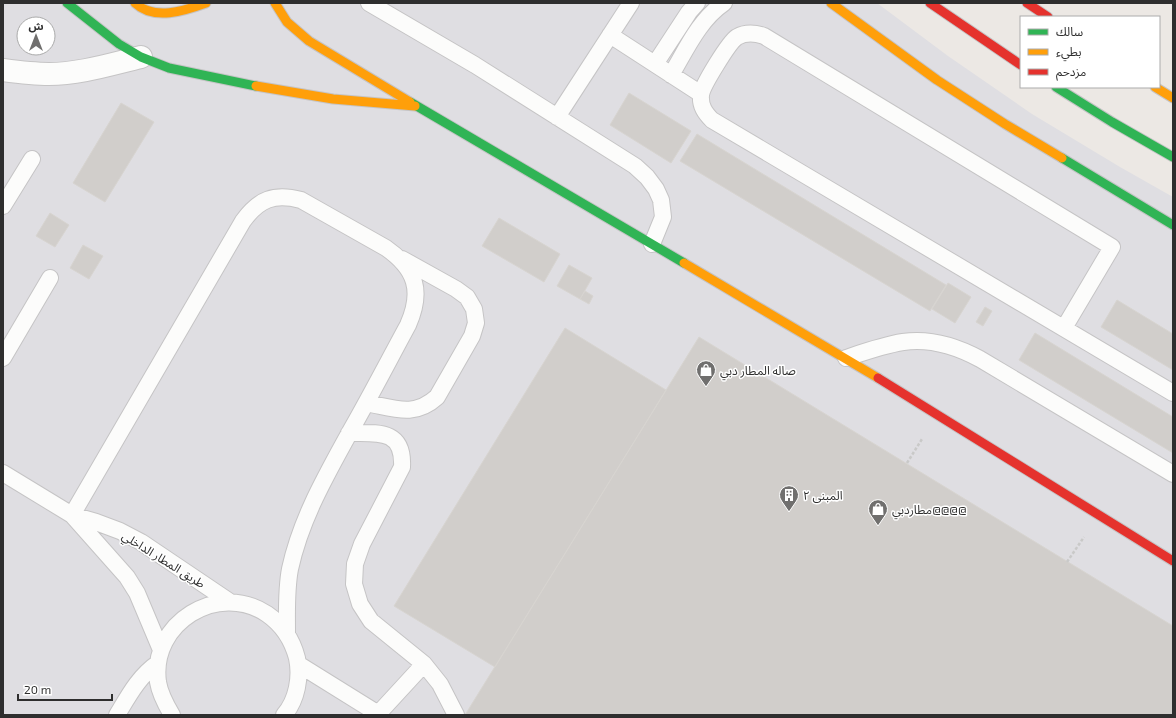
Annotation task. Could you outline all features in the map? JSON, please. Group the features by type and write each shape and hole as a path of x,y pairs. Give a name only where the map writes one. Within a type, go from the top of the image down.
{"street":[{"path":"67,3 119,44 141,57 169,68 251,86 333,100 418,107"},
{"path":"135,3 148,12 166,13 184,11 206,3"},
{"path":"275,3 282,17 299,35 418,107 846,358 1173,561"},
{"path":"831,3 931,75 1005,124 1173,225"},
{"path":"930,3 1020,64"},
{"path":"1027,3 1046,16"},
{"path":"3,70 22,73 51,74 87,70 141,57"},
{"path":"1058,88 1112,122 1173,157"},
{"path":"1157,88 1173,98"}],"lane":[{"path":"369,3 475,65 635,166 647,177 656,189 661,200 663,217 652,244"},
{"path":"558,117 631,3"},
{"path":"655,64 689,12 697,3"},
{"path":"671,75 700,26 724,3"},
{"path":"1064,328 1112,247 764,36 755,33 745,34 736,38 729,44 701,94 705,113 712,120 1173,393"},
{"path":"610,35 701,94"},
{"path":"3,206 32,159"},
{"path":"72,515 251,211 262,202 274,198 288,197 301,200 456,289 467,297 474,309 476,323 472,336 437,397 430,404 421,408 410,410 366,403"},
{"path":"287,633 287,592 290,570 297,540 315,497 414,311 416,297 414,282 408,268 398,257"},
{"path":"3,358 50,278"},
{"path":"846,358 902,342 933,342 965,351 1173,474"},
{"path":"349,433 375,433 390,436 398,444 403,455 402,467 362,544 355,564 354,584 360,604 372,621 424,664 440,684 456,715"},
{"name":"طريق المطار الداخلي","path":"3,473 72,515 120,531 141,542 230,602"},
{"name":"طريق المطار الداخلي","path":"72,515 127,577 137,593 145,610 160,657"},
{"name":"طريق المطار الداخلي","path":"172,715 163,699 158,682 160,657 168,636 176,624 188,614 215,603 230,602 246,605 262,611 276,620 287,633 294,648 298,664 299,680 296,691 287,712 284,715"},
{"path":"117,715 134,686 160,657"},
{"path":"298,664 379,714 424,664"}],"shaded area":[{"path":"3,3 877,3 948,56 1032,114 1173,197 1173,715 3,715"}],"building":[{"path":"629,93 691,131 671,163 610,125"},
{"path":"121,103 154,122 105,202 73,183"},
{"path":"697,134 946,285 930,311 680,161"},
{"path":"50,213 69,225 55,247 36,236"},
{"path":"499,218 560,254 544,282 482,246"},
{"path":"83,245 103,256 89,279 70,268"},
{"path":"569,265 592,278 580,299 557,286"},
{"path":"948,283 971,297 955,323 932,309"},
{"path":"585,291 593,296 589,304 580,299"},
{"path":"1117,300 1173,334 1173,370 1101,327"},
{"path":"985,307 992,311 983,326 976,322"},
{"path":"565,328 666,390 495,667 394,606"},
{"path":"1035,333 1173,417 1173,453 1019,360"},
{"name":"المبنى ٢","path":"699,337 1173,626 1173,715 465,715"}],"traffic: fast":[{"path":"67,3 119,44 141,57 169,68 256,86"},
{"path":"1058,88 1112,122 1173,157"},
{"path":"410,102 684,263"},
{"path":"1062,158 1173,225"}],"traffic: slow":[{"path":"135,3 151,12 160,13 179,11 206,3"},
{"path":"275,3 287,22 309,41 410,102"},
{"path":"831,3 937,80 1005,124 1062,158"},
{"path":"256,86 333,99 415,106"},
{"path":"1157,88 1173,98"},
{"path":"684,263 878,378"}],"traffic: jam":[{"path":"930,3 1020,64"},
{"path":"1027,3 1046,16"},
{"path":"878,378 1173,561"}],"place":[{"name":"صاله المطار دبي","path":"706,387"},
{"name":"المبنى ٢","path":"789,512"},
{"name":"مطاردبي@@@@","path":"878,526"}]}
